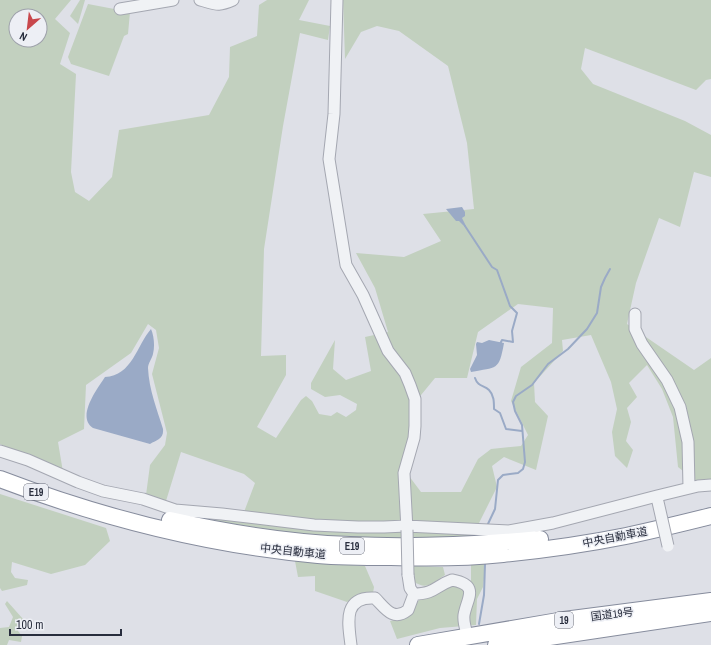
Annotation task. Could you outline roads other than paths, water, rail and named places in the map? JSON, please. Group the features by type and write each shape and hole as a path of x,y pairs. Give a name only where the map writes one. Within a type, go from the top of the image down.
{"highway":[{"name":"中央自動車道","path":"0,468 95,502 164,519 253,536 348,545 459,546 544,539 630,525 711,506"},
{"name":"中央自動車道","path":"0,479 72,505 124,520 196,537 259,548 319,555 428,558 502,555 625,536 711,516"},
{"path":"0,488 18,494 72,505"},
{"name":"国道19号","path":"418,645 564,620 711,601"},
{"name":"国道19号","path":"496,645 711,613"}],"street":[{"path":"120,9 173,0"},
{"path":"200,0 213,4 225,4 233,0"},
{"path":"337,0 334,114 329,159 346,266 363,295 388,352 405,374 415,399 414,438 404,473 408,575 410,588 414,594"},
{"path":"635,314 635,329 642,344 667,380 680,407 688,442 690,488"},
{"path":"0,451 28,460 78,482 103,491 142,499 175,510 314,525 509,531 536,527 658,499 690,488 711,485"},
{"path":"658,499 668,546"},
{"path":"414,594 424,594 434,591 452,580 460,582 468,587 470,595 464,619 468,637"},
{"path":"351,645 348,619 349,611 356,601 366,598 375,598 388,613 399,615 408,610 414,594"}],"water":[{"path":"462,207 465,212 465,216 462,218 466,226 465,227 459,221 456,221 446,209"},
{"path":"151,329 154,348 148,366 149,376 163,432 160,439 150,444 93,428 88,423 87,410 97,388 105,377 114,375 128,366"},
{"path":"489,340 504,343 498,363 492,368 471,372 470,369 477,355 477,342 482,343"}],"waterway":[{"path":"465,226 492,267 497,270 510,306 517,313 512,331 513,342 502,340 500,344"},
{"path":"487,526 495,509 498,480 503,475 518,473 523,469 525,462 522,425 515,411 513,402 516,396 532,385 548,364 568,349 587,329 597,313 601,287 610,269"},
{"path":"475,378 481,386 487,388 491,392 494,409 500,413 506,429 522,431"},
{"path":"479,624 484,595 485,564"}]}
